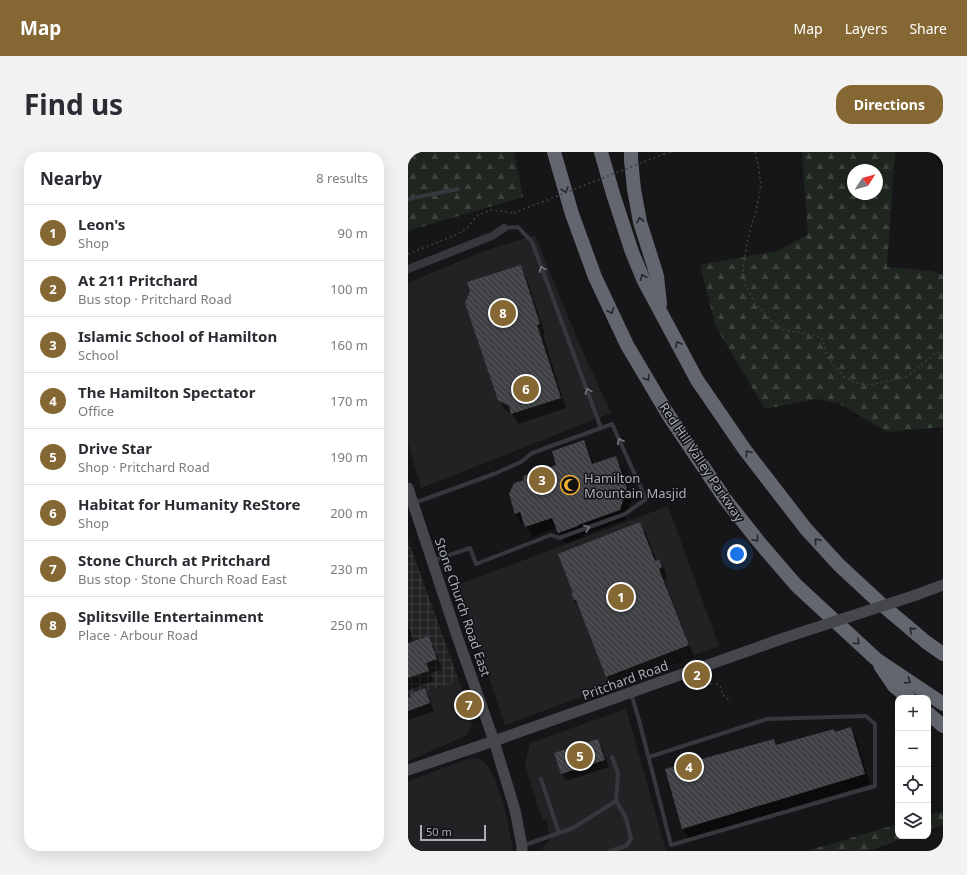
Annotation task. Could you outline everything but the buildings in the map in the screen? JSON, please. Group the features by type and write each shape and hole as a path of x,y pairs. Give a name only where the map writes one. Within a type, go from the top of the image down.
{"highway":[{"name":"Red Hill Valley Parkway","path":"554,152 572,214 595,277 627,345 669,416 725,499 796,585 876,658 943,704"},
{"path":"601,152 632,252 644,281 697,380 745,450 806,529 839,565 880,604 943,654"},
{"path":"631,152 634,189 640,222 657,276 660,312"},
{"path":"876,658 894,686 905,695"},
{"path":"931,716 943,726"}],"main road":[{"name":"Stone Church Road East","path":"408,488 494,741 515,810 522,848"},
{"name":"Pritchard Road","path":"408,770 784,638 943,585"}],"street":[{"path":"408,269 492,236 504,228"}],"lane":[{"path":"408,199 458,189"},
{"path":"504,228 518,227 532,242 601,428"},
{"path":"414,503 494,474 521,462 532,453 612,424 646,499 625,514 559,538 551,535 476,564 470,548 432,561"},
{"path":"630,693 649,757 671,845 875,786 875,724 866,716 767,719 649,757"},
{"path":"610,851 626,846 631,839 626,818 616,801 618,772 612,757"},
{"path":"541,779 559,833"},
{"path":"522,848 572,828 616,801"}],"path":[{"path":"408,254 456,235 467,228 478,215 491,210 514,213 672,152"},
{"path":"755,152 761,185 756,211 748,238 743,268 745,285 755,303 768,317 781,329 823,340 827,356 833,365 844,377 856,384 870,385 906,377 934,354 943,352"},
{"path":"689,672 699,682 704,684 717,684 720,687 722,694 731,702"}],"shaded area":[{"path":"535,235 578,341 611,413 421,488 408,443 408,283 484,251"},
{"path":"668,506 719,646 505,725 457,585"},
{"path":"408,540 459,681 408,697"},
{"path":"459,681 472,723 467,735 408,761 408,697"},
{"path":"626,709 666,851 543,851 543,847 550,840 547,820 542,820 525,764 530,743"},
{"path":"471,758 480,759 487,765 493,775 503,801 513,851 408,851 408,781"}],"green space":[{"path":"408,152 514,152 523,197 408,231"},
{"path":"802,152 895,152 887,267 933,271 943,275 943,427 887,432 840,404 817,399 765,409 716,327 700,265 777,251 808,234"},
{"path":"943,811 943,825 931,829 931,814"},
{"path":"895,825 895,839 902,839 868,851 807,851"}],"place":[{"name":"Splitsville Entertainment","path":"503,313"},
{"name":"Habitat for Humanity ReStore","path":"526,389"},
{"name":"Islamic School of Hamilton","path":"542,480"},
{"name":"Hamilton Mountain Masjid","path":"570,485"},
{"name":"Leon's","path":"621,597"},
{"name":"At 211 Pritchard","path":"697,675"},
{"name":"Stone Church at Pritchard","path":"469,705"},
{"name":"Drive Star","path":"580,756"},
{"name":"The Hamilton Spectator","path":"689,767"}]}
